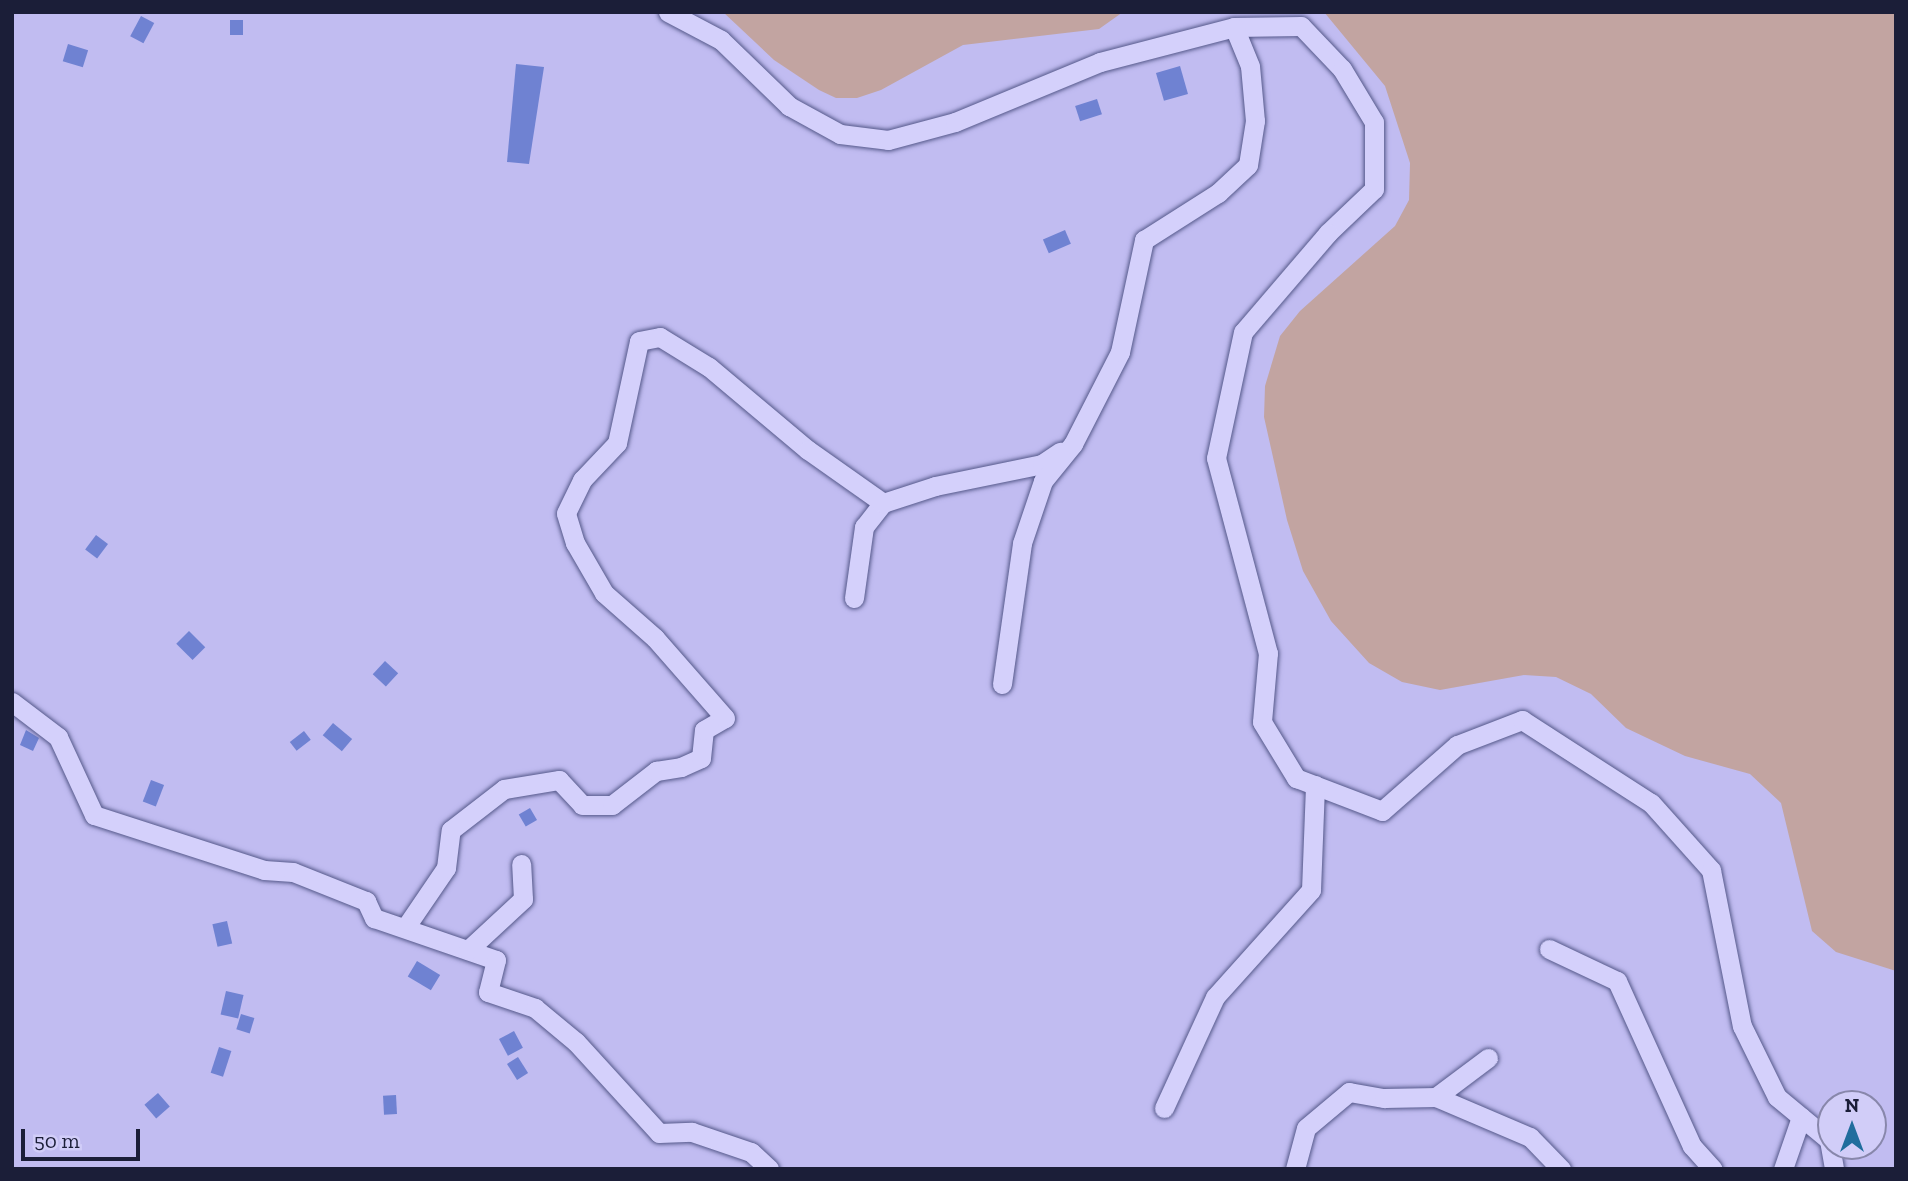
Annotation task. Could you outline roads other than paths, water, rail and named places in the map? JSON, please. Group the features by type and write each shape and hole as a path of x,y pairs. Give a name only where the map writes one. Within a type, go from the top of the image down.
{"street":[{"path":"668,12 721,40 789,106 840,134 888,140 955,122 1100,62 1234,27 1301,26 1342,69 1374,122 1374,189 1328,233 1243,332 1216,458 1268,653 1262,722 1296,778 1382,811 1457,745 1522,720 1651,803 1710,870 1742,1026 1777,1097 1829,1140 1834,1169"},
{"path":"1002,684 1022,542 1042,481 1073,444 1120,352 1144,240 1218,193 1248,165 1255,121 1250,66 1234,27"},
{"path":"405,928 446,868 451,830 504,789 559,780 582,805 612,805 656,771 681,767 701,758 704,730 725,718 655,638 604,593 575,542 566,513 582,480 617,443 639,341 660,337 709,367 808,450 883,503"},
{"path":"854,598 864,527 883,503 935,486 1042,464 1073,444"},
{"path":"12,702 58,737 94,815 264,870 293,872 366,901 374,918 496,960 488,992 535,1009 576,1042 659,1133 692,1132 751,1152 769,1169"},
{"path":"1164,1108 1215,997 1311,890 1315,785"},
{"path":"468,950 523,899 521,864"},
{"path":"1549,949 1617,981 1692,1146 1713,1169"},
{"path":"1436,1097 1488,1058"},
{"path":"1295,1169 1306,1128 1349,1092 1384,1098 1436,1097 1530,1137 1561,1169"},
{"path":"1783,1169 1801,1117"}]}
